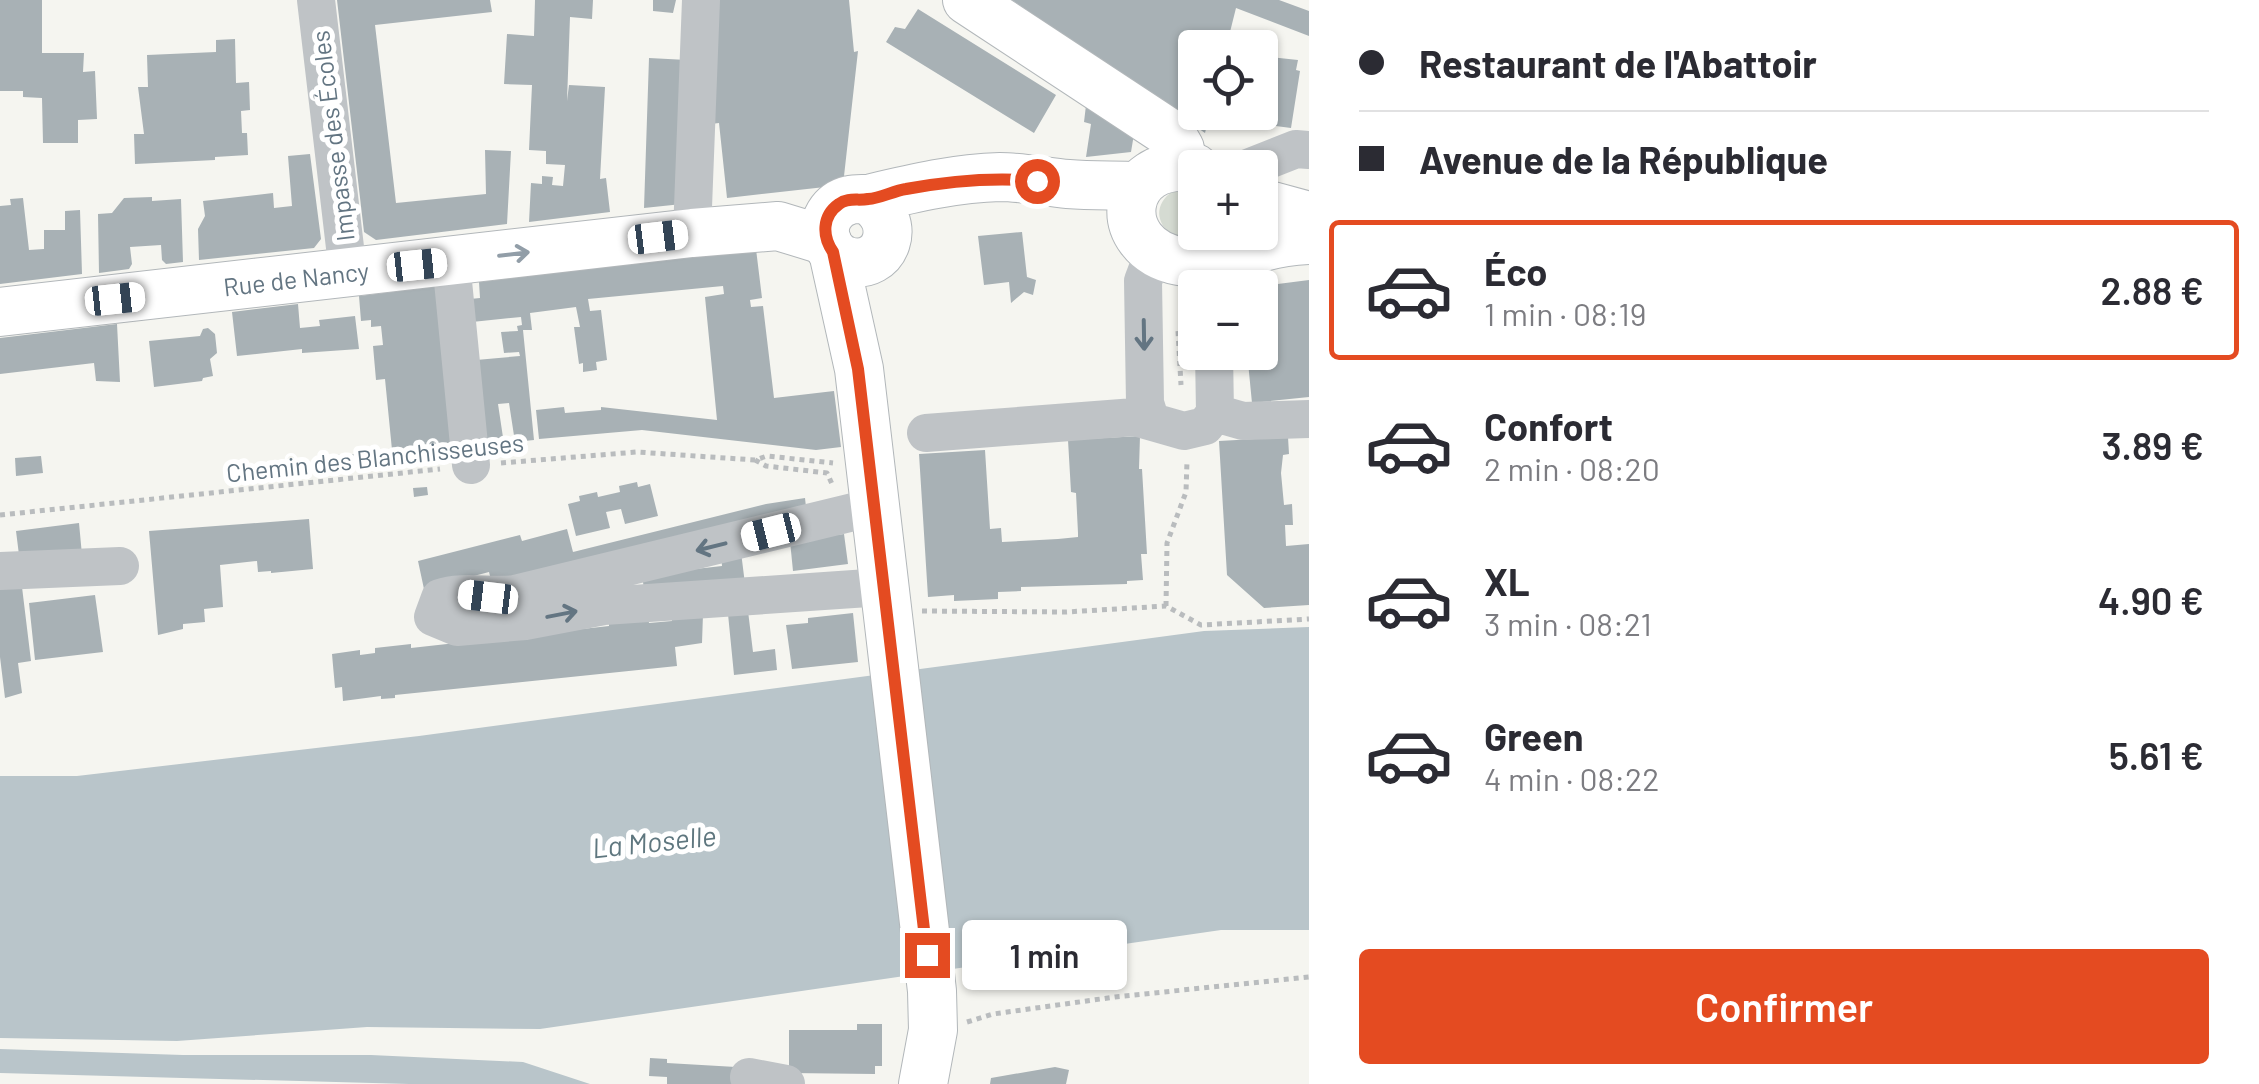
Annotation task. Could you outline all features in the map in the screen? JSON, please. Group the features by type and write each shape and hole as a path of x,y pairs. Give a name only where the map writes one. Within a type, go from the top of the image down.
{"main road":[{"path":"968,0 1172,135 1180,150"},
{"path":"1142,223 1155,172 1178,169"},
{"path":"923,1084 933,1030 943,1008 896,609 863,483 858,236 957,209 1032,202 1142,223 1182,262 1219,264 1243,251 1309,240"},
{"path":"1278,206 1309,216"},
{"name":"Rue de Nancy","path":"0,312 692,233 778,226 858,236"}],"street":[{"name":"Impasse des Écoles","path":"316,0 348,272"},
{"path":"692,233 700,0"},
{"path":"1278,156 1296,149 1309,150"},
{"path":"1278,181 1309,165"},
{"path":"1142,223 1144,403 1150,420"},
{"path":"451,261 471,465"},
{"path":"926,434 1134,417 1184,432 1205,426 1215,414 1214,370"},
{"path":"1215,414 1243,420 1309,419"},
{"path":"863,483 514,594 488,597 454,593 440,598 433,617 457,627 526,622 604,606 896,609"},
{"path":"6,570 120,566"}],"path":[{"name":"Chemin des Blanchisseuses","path":"0,514 471,465 636,452 755,460 768,456 863,483"},
{"name":"Chemin des Blanchisseuses","path":"755,460 766,466 827,473 832,484 863,483"},
{"path":"896,609 1066,612 1166,606 1201,625 1309,618"},
{"path":"943,1008 993,1014 1115,997 1309,978"}],"shaded area":[{"path":"1178,188 1178,239 1165,229 1160,219 1166,197"}],"water":[{"name":"La Moselle","path":"1309,627 1309,930 1221,930 540,1029 367,1027 177,1041 0,1038 0,776 77,776 419,736 1204,631"},
{"path":"0,1049 183,1055 371,1055 523,1062 590,1084 409,1084 0,1073"}],"building":[{"path":"0,0 42,0 42,53 84,53 83,72 95,71 97,119 78,120 78,143 43,143 42,98 23,97 23,91 0,91"},
{"path":"337,0 490,0 492,12 375,25 396,203 486,194 485,150 511,151 507,224 376,240 364,232"},
{"path":"535,0 593,0 592,19 570,17 567,101 569,85 605,87 600,179 606,178 610,212 529,222 531,183 542,184 542,176 553,177 552,185 563,186 565,165 546,164 546,151 529,150 532,85 504,84 507,34 534,36"},
{"path":"653,0 676,0 673,13 653,11"},
{"path":"706,0 849,0 854,52 858,51 843,185 727,198 719,123 702,125"},
{"path":"1012,0 1279,0 1309,11 1309,36 1236,8 1230,30 1178,30 1178,114"},
{"path":"918,9 1056,95 1034,133 886,42 895,27 905,29"},
{"path":"235,39 236,83 249,82 250,110 241,111 248,155 135,164 134,134 144,134 138,87 148,87 147,55 216,52 216,40"},
{"path":"649,58 687,60 682,204 644,208"},
{"path":"1278,58 1298,60 1296,70 1300,71 1291,128 1278,126"},
{"path":"1087,97 1135,128 1131,152 1086,157 1091,124 1084,122"},
{"path":"310,154 321,239 314,248 199,260 198,229 205,216 203,201 273,193 274,208 292,206 288,156"},
{"path":"152,197 152,201 181,199 183,262 166,264 161,245 130,247 129,269 99,273 98,214 112,213 124,198"},
{"path":"23,198 29,250 44,249 44,230 65,230 65,211 80,210 82,274 0,284 0,206 11,205 10,199"},
{"path":"1022,232 1027,277 1036,280 1033,295 1024,292 1011,303 1009,282 984,285 978,236"},
{"path":"756,249 762,298 750,300 751,307 763,306 774,398 834,391 841,447 816,450 642,430 539,439 536,410 564,407 565,413 601,407 717,420 705,297 724,294 723,286 588,299 590,311 601,310 607,360 596,362 597,370 583,372 574,327 580,327 576,307 530,313 532,330 523,330 534,440 515,442 509,403 498,404 504,444 485,447 476,360 520,356 519,352 504,353 501,332 518,331 517,326 522,325 521,317 472,322 470,299 480,298 479,282"},
{"path":"1309,280 1309,397 1252,403 1249,370 1278,370 1278,284"},
{"path":"439,286 451,445 420,448 420,456 393,460 385,379 376,380 373,346 383,345 381,326 371,327 371,320 361,321 359,296"},
{"path":"298,304 300,328 320,326 319,320 355,316 359,349 302,353 302,349 237,356 232,312"},
{"path":"117,324 120,382 96,381 94,363 0,374 0,338"},
{"path":"208,328 215,334 217,353 210,359 213,376 154,387 149,341 200,336"},
{"path":"1140,436 1147,554 1141,554 1143,580 1127,584 1021,587 1021,591 998,592 998,599 954,601 954,595 928,597 919,454 985,450 990,529 1001,528 1002,542 1058,539 1078,537 1068,440"},
{"path":"1288,437 1289,454 1283,455 1281,473 1284,505 1292,504 1293,525 1285,525 1286,546 1309,544 1309,605 1264,608 1227,575 1219,441"},
{"path":"356,454 356,465 336,466 335,455"},
{"path":"41,456 43,473 16,476 15,458"},
{"path":"637,482 638,487 650,484 658,516 625,524 621,509 606,512 610,528 576,536 568,504 580,501 579,496 620,492 619,486"},
{"path":"427,487 428,495 414,497 413,488"},
{"path":"805,498 807,516 494,592 489,572 424,589 418,561 520,535 522,541 567,529 573,552"},
{"path":"309,519 313,569 271,573 258,572 257,561 220,565 223,607 204,609 205,622 183,624 183,629 158,635 149,531"},
{"path":"79,523 82,555 20,563 16,531"},
{"path":"844,534 848,564 793,571 790,541"},
{"path":"741,552 745,584 645,596 642,575 722,566 721,554"},
{"path":"0,577 22,587 31,661 18,663 22,693 5,698 0,657"},
{"path":"95,595 103,652 35,660 29,603"},
{"path":"748,611 753,652 775,649 777,670 734,675 728,614"},
{"path":"671,612 703,614 702,643 675,647 677,666 381,699 343,701 342,687 335,688 332,654 360,650 360,655 375,653 375,648 411,644 411,648 609,626 609,622 648,618 649,623 672,621"},
{"path":"853,613 858,662 792,669 786,625 808,623 808,618"},
{"path":"857,1024 882,1024 882,1066 875,1066 875,1074 789,1073 789,1030 857,1030"},
{"path":"650,1058 667,1059 667,1063 736,1067 735,1084 667,1084 667,1077 649,1076"},
{"path":"1055,1067 1069,1070 1066,1084 990,1084 991,1078"}],"route":[{"path":"927,955 858,369 833,252 826,241 826,221 830,212 846,200 866,200 901,189 1000,178 1037,181"}]}
